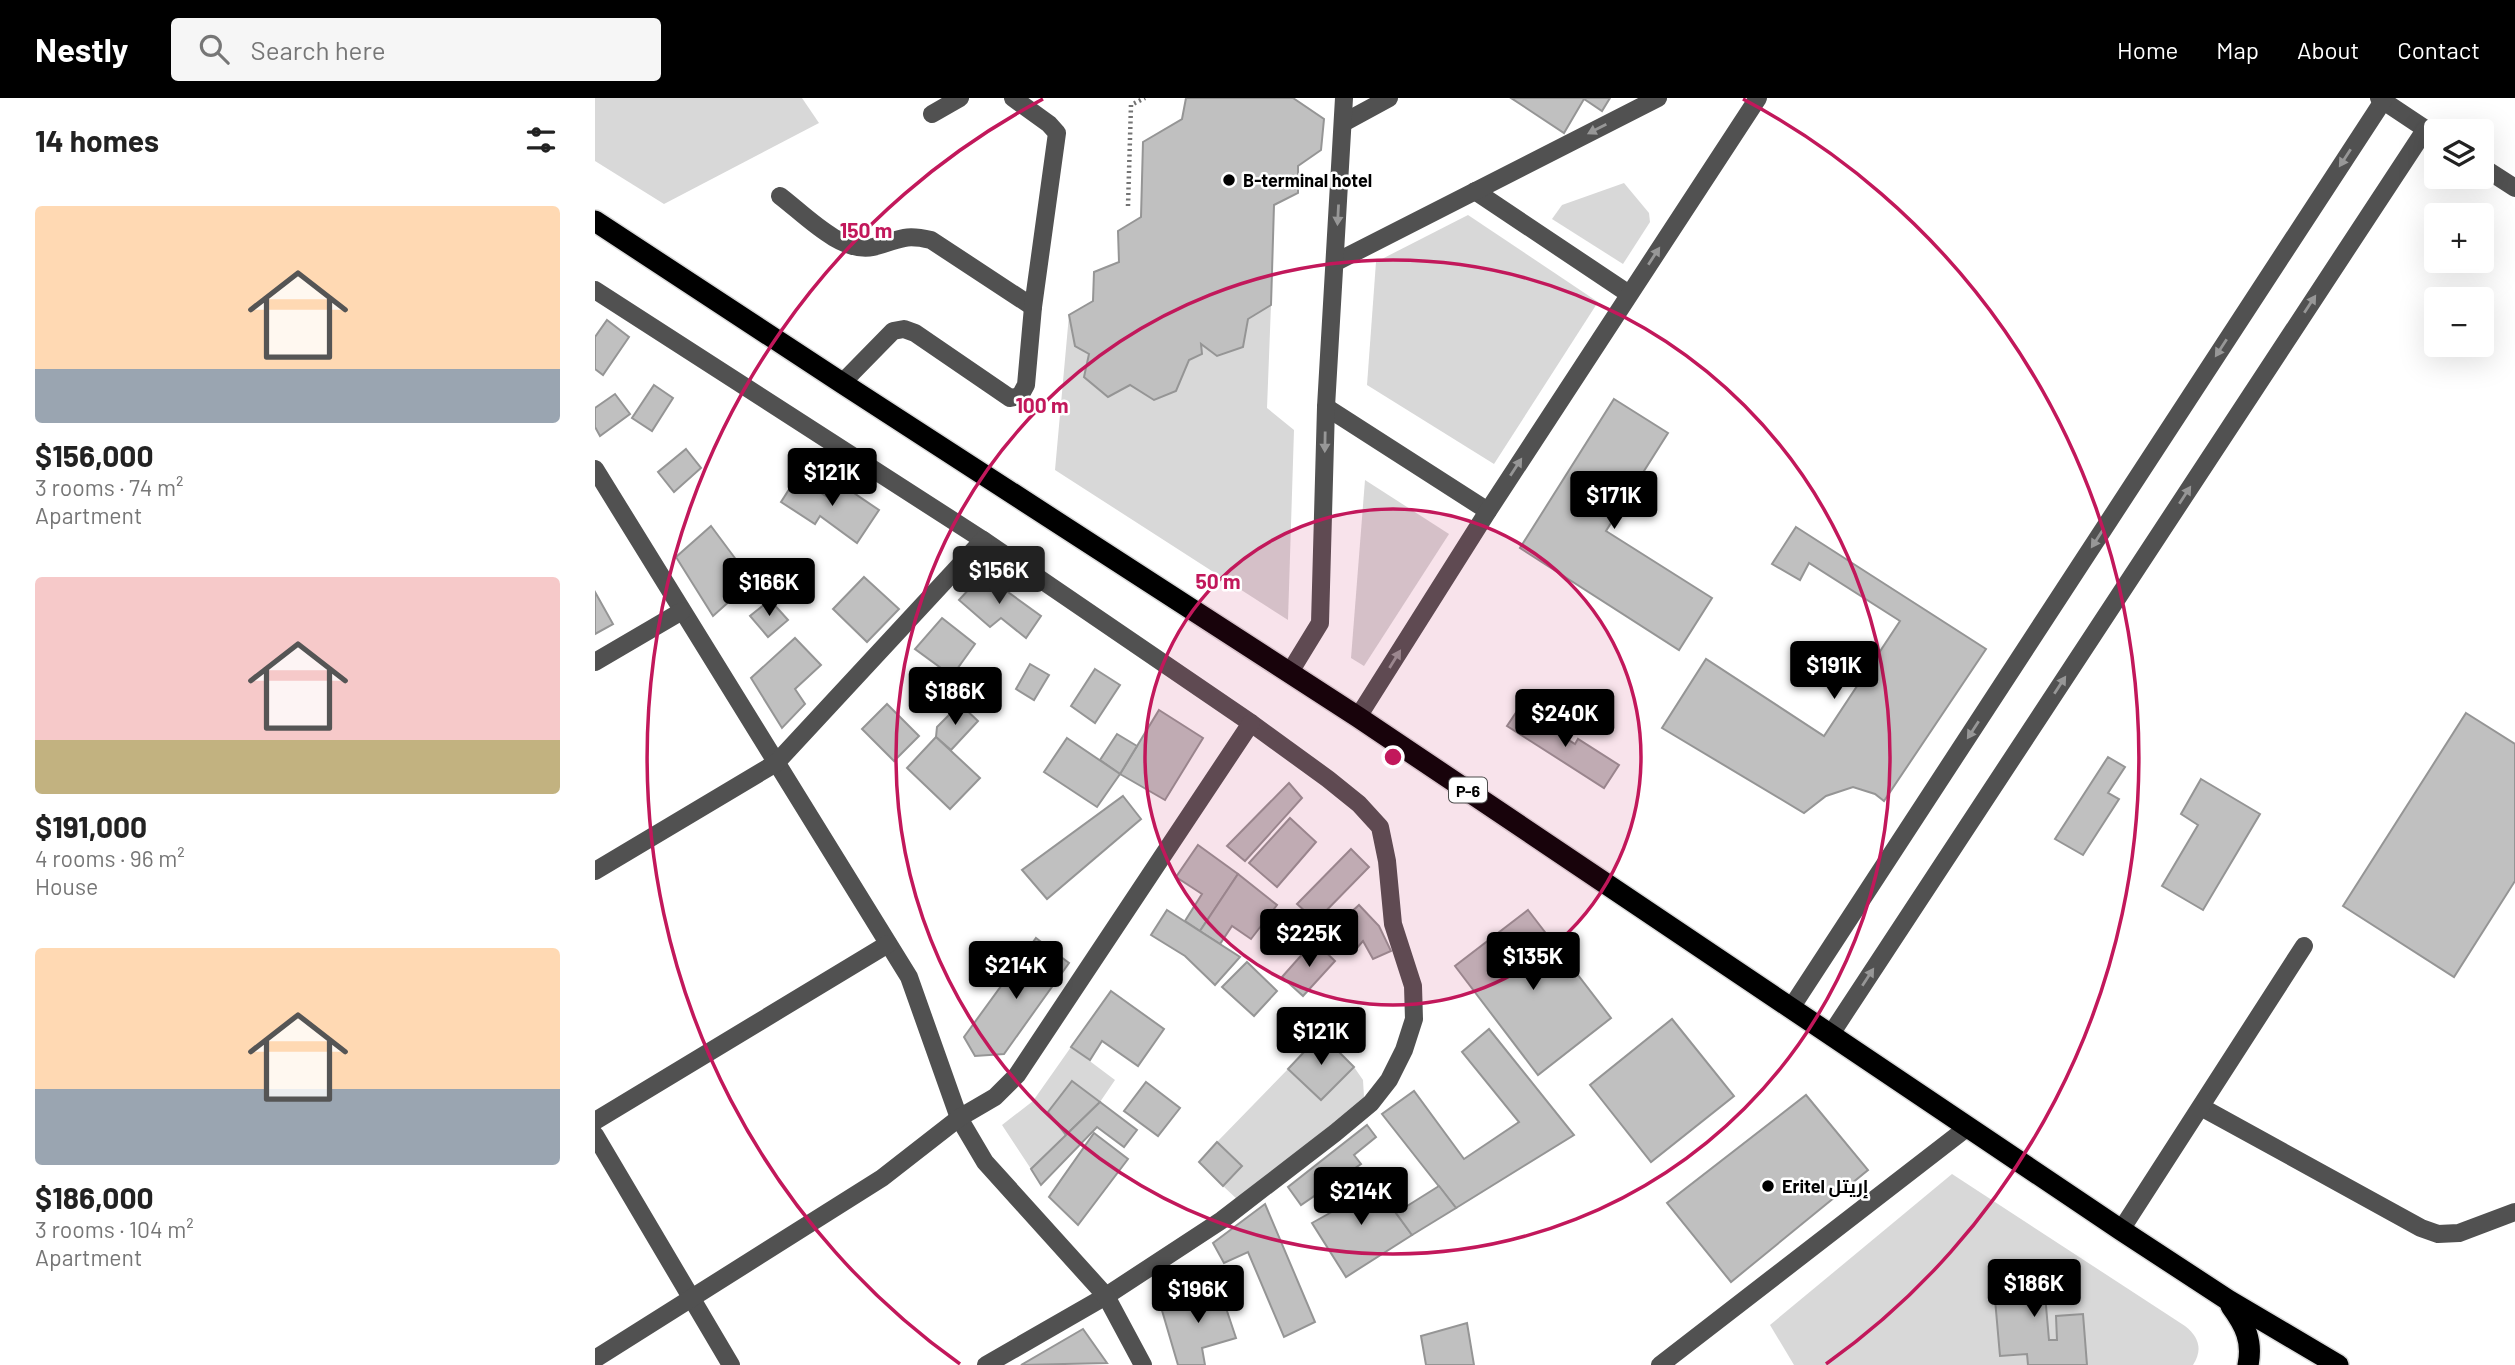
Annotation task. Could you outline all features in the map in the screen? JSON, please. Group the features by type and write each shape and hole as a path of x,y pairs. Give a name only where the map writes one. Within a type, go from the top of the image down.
{"highway":[{"name":"P-6","path":"595,220 1358,716 2121,1230 2228,1300 2338,1365"},
{"name":"P-6","path":"2228,1300 2245,1325 2250,1343 2248,1365"}],"street":[{"path":"932,114 960,98"},
{"path":"842,383 893,331 904,330 915,333 1010,398 1020,396 1026,385 1033,307 1057,133 1013,98"},
{"path":"1290,672 1320,623 1326,407 1344,98"},
{"path":"1343,122 1389,98"},
{"path":"1336,262 1658,98"},
{"path":"1358,716 1488,511 1758,98"},
{"path":"1791,1008 2381,99 2424,128"},
{"path":"1831,1034 2424,144"},
{"path":"2494,174 2515,188"},
{"path":"1475,191 1629,294"},
{"path":"780,196 840,242 858,248 873,247 901,237 915,236 930,240 1033,307"},
{"path":"595,290 983,540 1251,723 1328,779 1359,804 1380,827 1387,861 1393,924 1413,986 1414,1018 1404,1050 1389,1080 1371,1102 1300,1161 1222,1220 1106,1296 986,1365"},
{"path":"1326,407 1488,511"},
{"path":"595,469 909,977 959,1118 985,1161 1106,1296 1143,1365"},
{"path":"595,872 776,763 983,540"},
{"path":"595,662 683,611"},
{"path":"595,1359 882,1178 959,1118 995,1097 1017,1075 1251,723"},
{"path":"595,1121 888,943"},
{"path":"2121,1230 2304,946"},
{"path":"2201,1107 2421,1228 2438,1234 2459,1233 2515,1212"},
{"path":"1660,1365 1969,1128"},
{"path":"595,1135 731,1365"}],"path":[{"path":"1128,206 1131,105 1145,98"}],"shaded area":[{"path":"595,98 802,98 819,123 664,204 595,161"},
{"path":"1624,183 1649,213 1650,222 1623,264 1552,219 1562,205"},
{"path":"1468,215 1598,302 1494,464 1367,385 1376,262"},
{"path":"1271,305 1267,408 1294,430 1288,620 1055,470 1069,315 1075,346 1089,354 1085,378 1108,397 1130,385 1154,400 1176,391 1189,360 1202,354 1201,344 1217,356 1243,347 1248,319"},
{"path":"1365,480 1449,534 1364,666 1351,658"},
{"path":"1071,1047 1115,1080 1100,1102 1072,1082 1048,1112 1066,1135 1031,1169 1002,1125 1033,1101"},
{"path":"1354,1067 1363,1080 1364,1097 1239,1201 1223,1186 1242,1166 1217,1142 1288,1069 1320,1100"},
{"path":"1952,1174 2185,1326 2198,1344 2198,1354 2193,1365 1794,1365 1770,1325"}],"building":[{"path":"1186,98 1293,98 1324,119 1321,150 1298,166 1298,193 1274,205 1271,305 1248,319 1243,347 1217,356 1201,344 1202,354 1189,360 1176,391 1154,400 1130,385 1108,397 1084,377 1089,354 1075,346 1069,315 1093,301 1094,272 1119,262 1118,231 1141,217 1143,142 1182,119"},
{"path":"1511,98 1610,98 1602,111 1584,99 1564,133"},
{"path":"607,320 629,337 603,375 595,369 595,337"},
{"path":"654,385 673,398 652,431 632,418"},
{"path":"615,394 630,414 600,436 595,427 595,408"},
{"path":"1614,399 1668,433 1606,531 1712,598 1679,650 1520,548"},
{"path":"686,449 701,468 674,492 658,472"},
{"path":"797,477 829,498 839,483 879,510 857,543 820,516 815,524 781,502"},
{"path":"711,526 752,581 713,616 676,557"},
{"path":"1796,527 1986,649 1884,801 1875,794 1853,787 1826,796 1804,813 1662,728 1706,659 1824,736 1900,621 1809,563 1800,580 1772,564"},
{"path":"983,574 1041,616 1026,638 1001,618 990,627 959,600"},
{"path":"864,577 899,609 867,642 833,609"},
{"path":"595,592 613,624 595,634"},
{"path":"770,600 788,620 768,637 750,616"},
{"path":"942,618 975,644 952,676 915,649"},
{"path":"795,638 821,665 795,689 805,704 782,728 751,678"},
{"path":"1030,664 1049,675 1034,700 1016,689"},
{"path":"1095,669 1120,685 1095,723 1071,706"},
{"path":"887,704 919,736 894,761 862,729"},
{"path":"960,704 978,721 951,750 936,737 937,727"},
{"path":"1519,708 1575,744 1578,739 1619,765 1604,788 1507,726"},
{"path":"1159,710 1203,738 1165,800 1120,774"},
{"path":"2466,713 2515,744 2515,881 2454,977 2343,906"},
{"path":"1117,734 1137,746 1120,774 1100,760"},
{"path":"936,737 980,778 950,809 907,768"},
{"path":"1067,738 1120,774 1097,807 1044,772"},
{"path":"2108,757 2125,767 2108,793 2119,799 2083,855 2055,839"},
{"path":"2201,779 2260,814 2203,910 2162,886 2198,825 2181,814"},
{"path":"1289,783 1302,798 1245,861 1227,846"},
{"path":"1123,796 1141,819 1047,899 1022,870"},
{"path":"1290,818 1316,842 1277,887 1249,863"},
{"path":"1198,845 1238,874 1200,931 1185,921 1202,894 1176,877"},
{"path":"1351,849 1369,867 1316,921 1297,904"},
{"path":"1238,874 1277,905 1251,939 1232,926 1220,944 1200,931"},
{"path":"1359,905 1379,926 1391,951 1373,959 1363,941 1356,949 1335,927"},
{"path":"1167,910 1240,957 1215,985 1185,956 1151,935"},
{"path":"1528,910 1611,1018 1538,1075 1455,966"},
{"path":"1036,938 1069,963 1004,1054 975,1056 964,1037"},
{"path":"1314,941 1335,961 1303,996 1282,977"},
{"path":"1247,962 1277,991 1254,1016 1222,987"},
{"path":"1111,991 1164,1029 1138,1066 1102,1041 1090,1060 1071,1047"},
{"path":"1672,1019 1734,1096 1651,1162 1590,1085"},
{"path":"1489,1029 1574,1135 1456,1208 1382,1114 1414,1091 1464,1159 1519,1122 1462,1052"},
{"path":"1321,1034 1354,1067 1321,1100 1288,1069"},
{"path":"1072,1081 1100,1102 1066,1135 1048,1112"},
{"path":"1146,1082 1180,1108 1158,1136 1124,1111"},
{"name":"Eritel إريتل","path":"1806,1095 1868,1170 1731,1282 1667,1203"},
{"path":"1100,1102 1137,1130 1124,1147 1097,1127 1041,1185 1031,1169"},
{"path":"1367,1125 1376,1137 1354,1155 1361,1164 1301,1205 1288,1187"},
{"path":"1094,1133 1128,1159 1078,1225 1049,1197"},
{"path":"1217,1142 1242,1166 1223,1186 1199,1162"},
{"path":"1369,1176 1412,1235 1346,1277 1312,1223 1337,1209 1331,1201"},
{"path":"1439,1186 1456,1208 1412,1235 1396,1213"},
{"path":"1265,1204 1315,1322 1284,1337 1248,1252 1224,1263 1213,1243"},
{"path":"2042,1260 2049,1340 2057,1340 2056,1316 2083,1314 2087,1365 2028,1365 2027,1354 2000,1356 1992,1265"},
{"path":"1218,1284 1236,1338 1202,1348 1205,1365 1178,1365 1161,1307"},
{"path":"1467,1323 1474,1365 1426,1365 1421,1336"},
{"path":"1083,1329 1107,1363 1021,1365"}],"place":[{"name":"B-terminal hotel","path":"1229,180"},
{"name":"Eritel إريتل","path":"1768,1186"}]}
